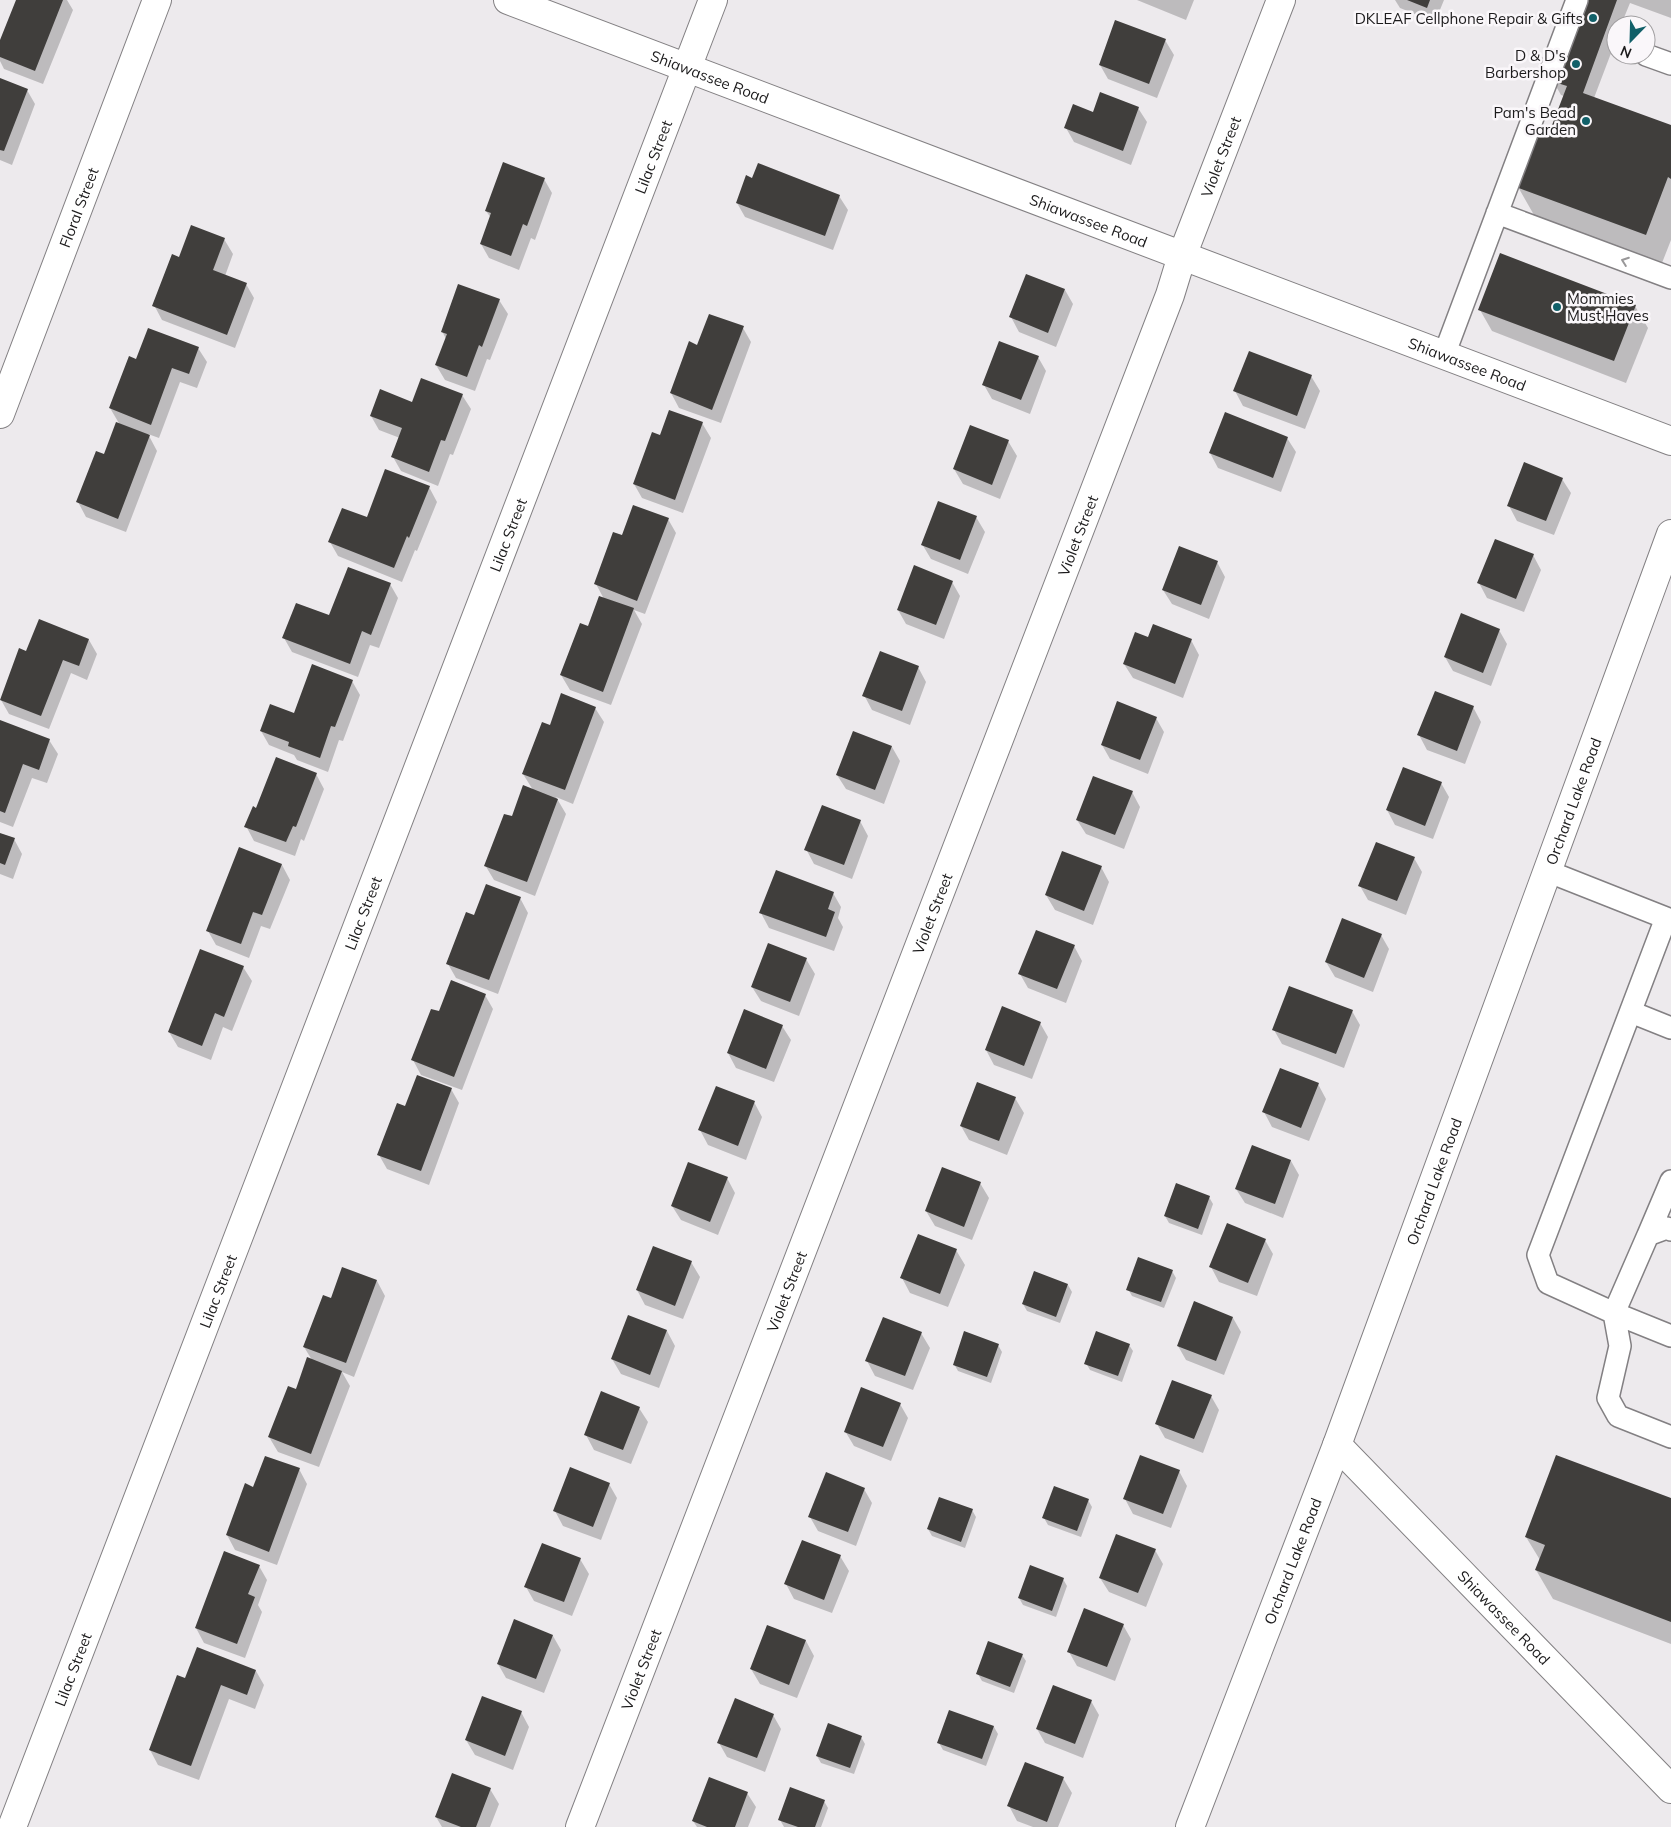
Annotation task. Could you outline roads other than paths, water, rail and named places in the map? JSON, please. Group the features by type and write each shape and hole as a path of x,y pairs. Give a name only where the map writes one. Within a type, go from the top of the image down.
{"street":[{"name":"Floral Street","path":"0,414 158,0"},
{"name":"Shiawassee Road","path":"508,0 1671,441"},
{"name":"Lilac Street","path":"12,1827 713,0"},
{"name":"Violet Street","path":"580,1827 1281,0"},
{"name":"Orchard Lake Road","path":"1190,1827 1337,1445 1547,871 1669,547"},
{"name":"Shiawassee Road","path":"1337,1445 1671,1790"}],"lane":[{"path":"1444,355 1577,0"},
{"path":"1656,58 1671,64"},
{"path":"1497,213 1671,278"},
{"path":"1547,871 1669,919 1630,1012 1538,1255 1548,1283 1671,1336"},
{"path":"1630,1012 1671,1028"},
{"path":"1671,1181 1614,1313 1620,1346 1608,1398 1618,1416 1671,1437"},
{"path":"1648,1235 1667,1228 1671,1230"}],"place":[{"name":"DKLEAF Cellphone Repair & Gifts","path":"1593,18"},
{"name":"D & D's Barbershop","path":"1576,64"},
{"name":"Pam's Bead Garden","path":"1586,121"},
{"name":"Mommies Must Haves","path":"1557,307"}]}
